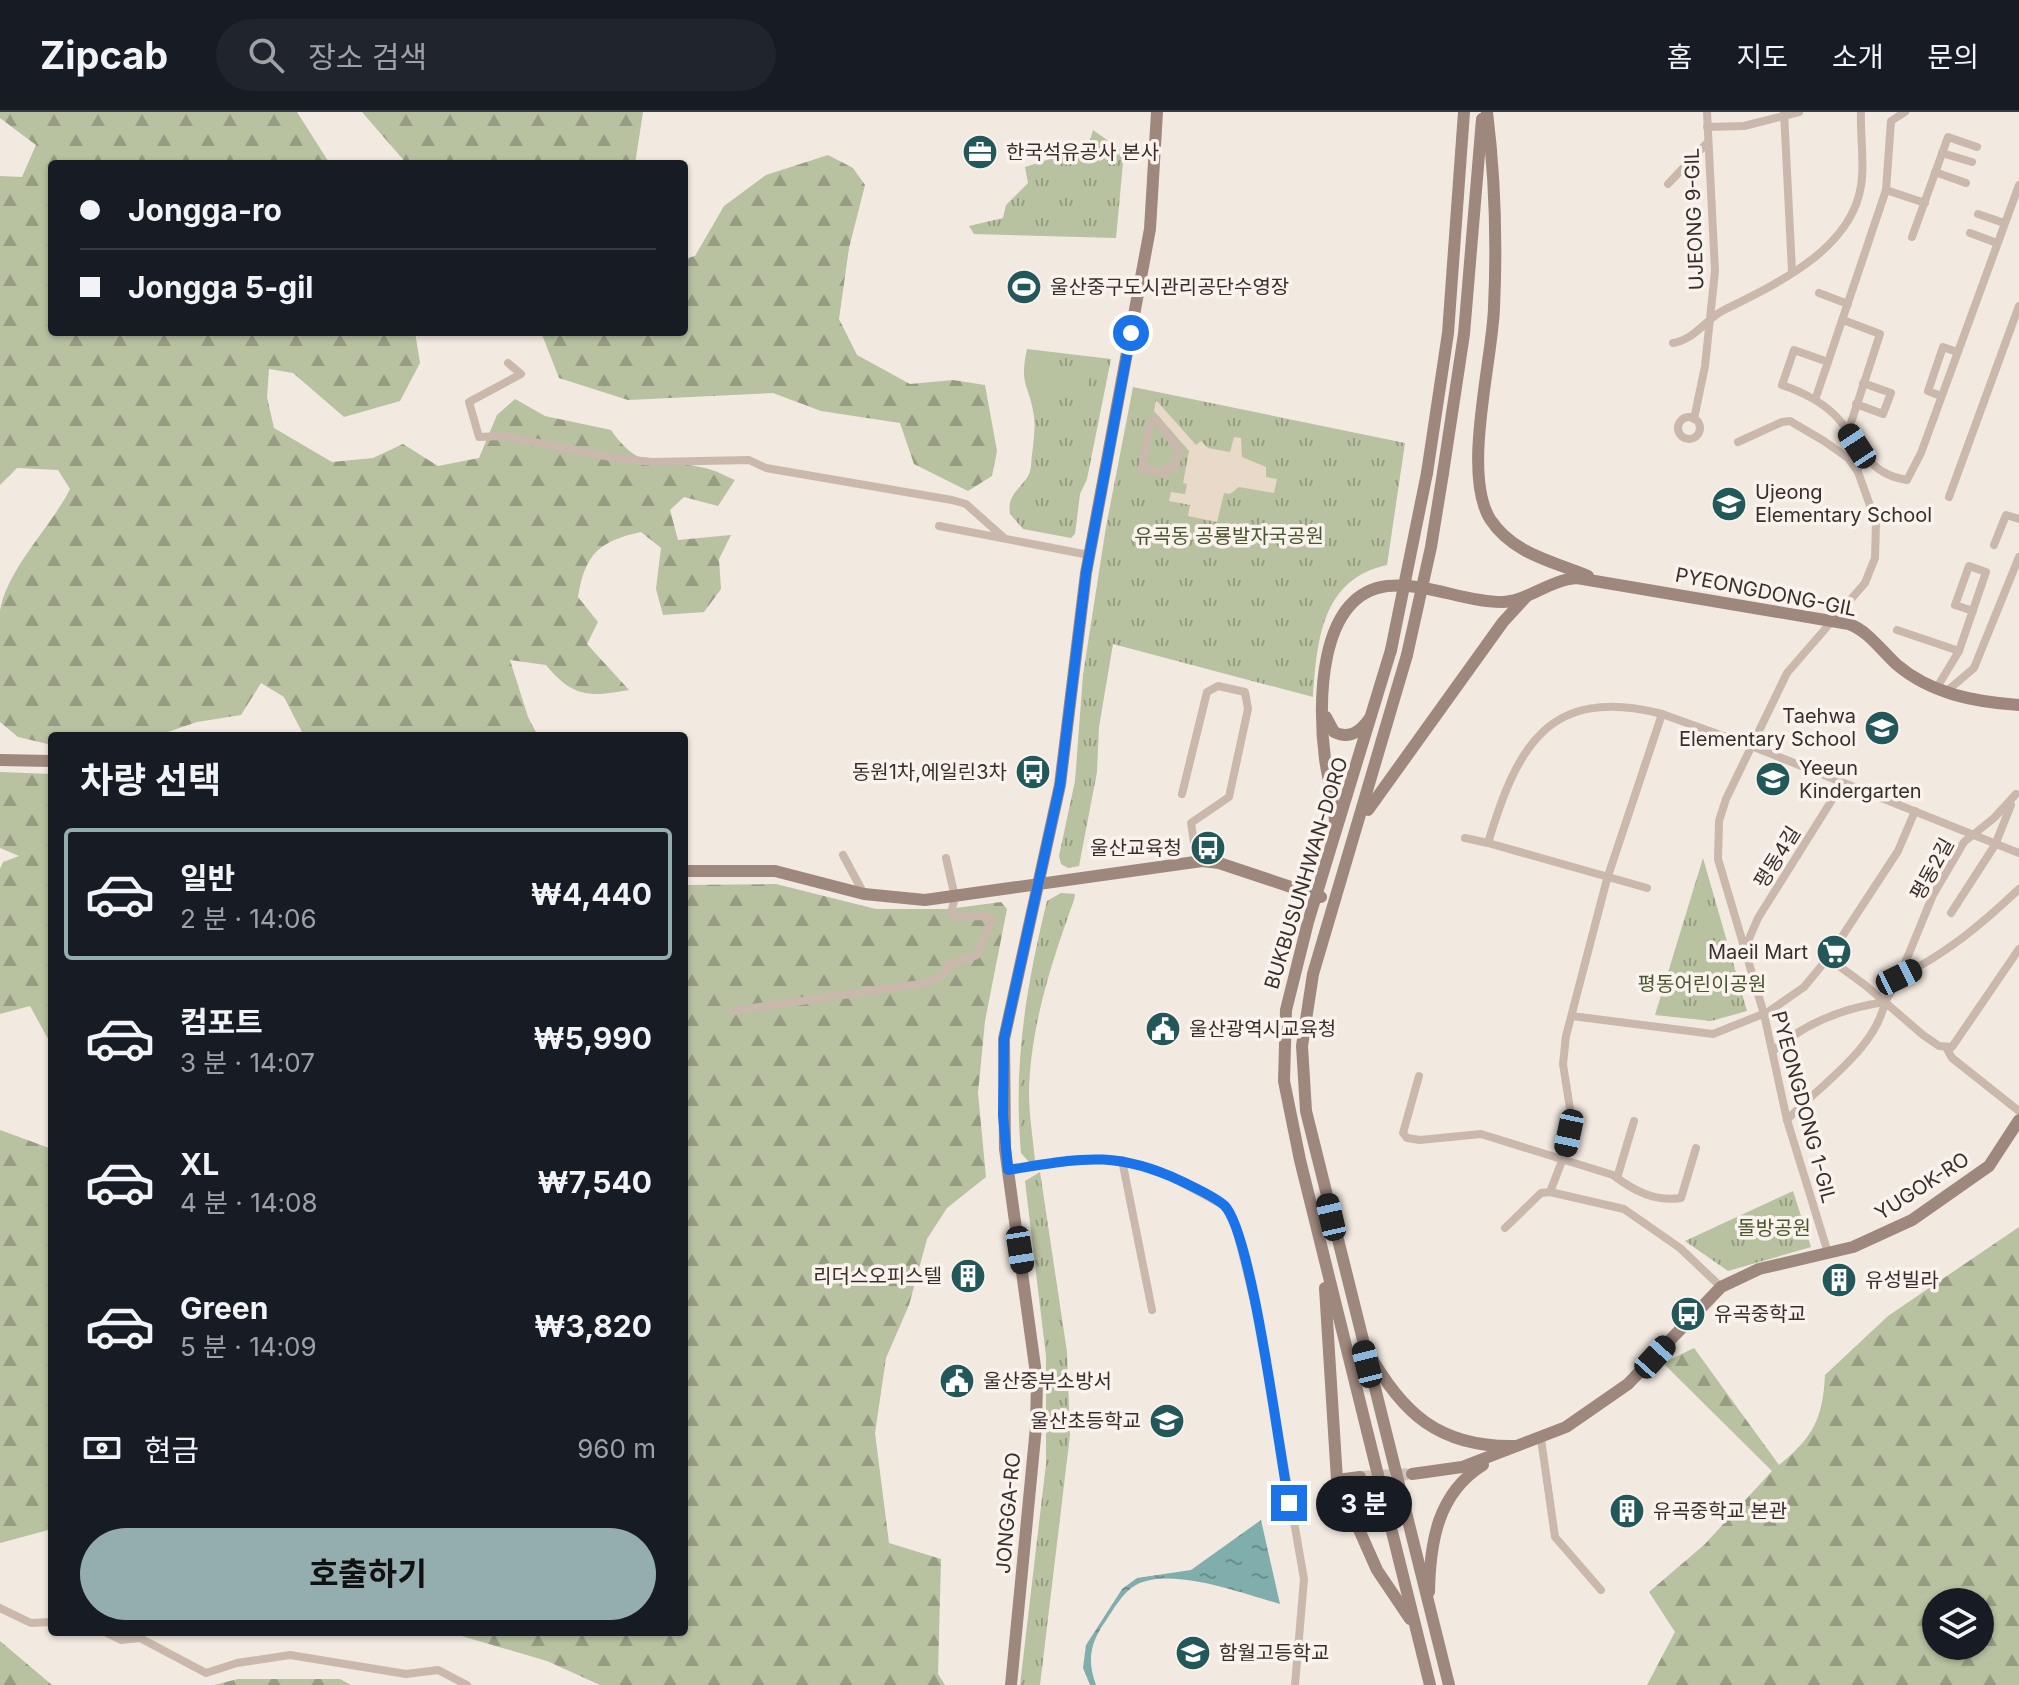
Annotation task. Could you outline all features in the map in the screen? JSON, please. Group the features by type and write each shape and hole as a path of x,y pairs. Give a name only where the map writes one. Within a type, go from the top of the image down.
{"main road":[{"name":"JONGGA-RO","path":"1011,1685 1036,1427 1037,1381 1008,1170 1003,1115 1004,1039 1060,785 1089,555 1150,229 1157,112"},
{"name":"BUKBUSUNHWAN-DORO","path":"1430,1685 1290,1115 1282,1047 1294,969 1391,650 1427,473 1450,317 1464,112"},
{"name":"BUKBUSUNHWAN-DORO","path":"1449,1685 1360,1337 1317,1158 1303,1080 1305,1014 1334,902 1407,655 1431,547 1464,334 1485,112"},
{"path":"1485,112 1495,214 1494,309 1478,455 1481,497 1490,518 1517,547 1599,580"},
{"name":"PYEONGDONG-GIL","path":"1333,844 1335,810 1325,759 1325,710 1332,634 1342,613 1369,591 1390,586 1419,586 1504,602 1560,579 1599,580 1830,621 1860,628 1896,664 1942,690 1982,703 2019,705"},
{"path":"1356,834 1387,780 1503,622 1535,590"},
{"path":"1325,710 1329,726 1345,736 1363,728 1374,712"},
{"path":"0,760 48,761"},
{"path":"688,871 775,871 899,900 955,897 1197,862 1219,863 1334,902"},
{"name":"YUGOK-RO","path":"1412,1474 1462,1467 1498,1456 1541,1439 1587,1415 1628,1384 1721,1287 1759,1269 1828,1253 1881,1236 1963,1186 1989,1166 2019,1120"},
{"path":"1322,1250 1337,1480 1377,1570 1414,1625"},
{"path":"1360,1337 1385,1380 1417,1419 1461,1440 1523,1445"},
{"path":"1428,1607 1432,1551 1445,1503 1469,1474 1498,1456"},
{"path":"1337,1480 1360,1477"}],"street":[{"name":"UJEONG 9-GIL","path":"1694,419 1712,316 1715,271 1707,112"},
{"path":"1707,127 1744,126 1799,112"},
{"path":"1673,343 1687,338 1712,316 1792,271 1825,248 1849,224 1861,186 1861,112"},
{"path":"1816,397 1886,190 1891,121 1905,112"},
{"path":"1784,114 1792,271"},
{"path":"1912,237 1948,137 1977,147"},
{"path":"1668,184 1708,142"},
{"path":"1942,153 1972,162"},
{"path":"1935,172 1966,183"},
{"path":"1828,362 1794,350 1782,385 1816,397 1848,432 1874,468 1887,477 1907,480 1921,453 2019,185"},
{"path":"1886,190 1925,203"},
{"path":"1978,214 2004,223"},
{"path":"1970,233 1997,243"},
{"path":"1819,293 1848,304"},
{"path":"1949,497 2019,306"},
{"path":"1843,320 1880,334 1848,432"},
{"path":"1941,396 1928,391 1943,347 1957,352"},
{"path":"508,363 521,374 469,402 479,437 503,436 652,462 749,460 766,468 966,504 1003,537"},
{"path":"1856,404 1883,414 1891,393 1863,383"},
{"path":"1156,419 1178,443 1175,467 1168,466 1166,474 1142,469 1150,424 1156,419"},
{"path":"1738,442 1790,421 1848,458 1858,472"},
{"path":"1857,446 1858,472"},
{"name":"PYEONGDONG 1-GIL","path":"1828,1253 1787,1120 1764,1014 1718,859 1717,837 1726,799 1754,747 1787,673 1865,583 1875,558 1876,522 1858,472"},
{"path":"1994,545 2006,515 2019,519"},
{"path":"939,526 1089,555"},
{"path":"1942,690 1974,668 2019,557"},
{"path":"1942,690 1959,651 1973,611 1986,572 1969,566 1955,605 1973,611"},
{"path":"1897,630 1959,651"},
{"path":"1182,794 1207,692 1218,686 1245,692 1248,709 1229,797 1191,823 1197,862"},
{"path":"1488,843 1505,787 1517,764 1547,728 1568,712 1594,706 1662,714 1754,747 2019,853"},
{"path":"1550,1192 1562,1160 1571,1115 1563,1054 1607,879 1662,714"},
{"name":"평동4길","path":"1744,949 1758,918 1842,784"},
{"name":"평동2길","path":"1787,1120 1881,1022 1885,1002 1899,977 1933,895 1970,835 1994,818 2018,792"},
{"name":"평동2길","path":"1951,913 1995,845 2018,792"},
{"path":"1201,817 1203,805"},
{"path":"1572,1016 1713,1034 1764,1014 1804,987 1828,958 1898,851 1915,811"},
{"path":"1465,838 1647,888"},
{"path":"843,855 864,894"},
{"path":"732,1011 927,983 944,974 947,966 977,955 992,920 986,916 954,917 951,913 955,897 946,858"},
{"path":"1899,977 1947,952 1987,922 2019,889"},
{"path":"1828,958 1923,1035 1952,1047 1990,986 2019,949"},
{"path":"1773,1051 1790,1036 1826,1017 1856,1006 1885,1002"},
{"path":"1946,1047 1952,1058 2019,1111"},
{"path":"1419,1076 1403,1133 1407,1138 1420,1140 1481,1134 1617,1178 1663,1201 1681,1198 1696,1148"},
{"path":"1617,1178 1634,1121"},
{"path":"1008,1170 1078,1159 1122,1160 1162,1172 1225,1206 1236,1228 1259,1321 1304,1579 1295,1685"},
{"path":"1122,1160 1152,1310"},
{"path":"1505,1228 1541,1193 1550,1192 1624,1209 1680,1248 1721,1287"},
{"path":"1541,1439 1555,1537 1601,1590"},
{"path":"0,1608 31,1623 48,1622"},
{"path":"113,1636 121,1640 140,1638 206,1673 237,1663 290,1655 406,1674 438,1670 467,1685"}],"green space":[{"path":"0,112 297,112 327,160 48,160 48,336 416,336 420,363 400,401 344,417 293,373 269,369 267,397 274,428 332,462 373,458 403,444 438,466 479,458 497,415 515,399 545,416 611,430 622,444 643,459 705,468 735,480 718,506 684,497 670,510 678,540 731,535 719,559 721,589 704,612 663,615 656,589 661,548 641,532 604,545 585,570 578,597 598,622 587,644 629,690 603,694 583,692 565,684 546,665 510,660 536,732 302,732 284,697 261,683 241,715 197,722 168,732 48,732 48,744 18,737 0,722 0,611 4,595 20,564 70,489 58,470 17,468 0,485 0,176 22,177 36,145 0,118"},
{"path":"362,112 643,112 636,160 404,160"},
{"path":"1093,130 1124,152 1116,238 974,234 969,226 1003,218 1006,205 1028,183 1025,167 1088,147"},
{"path":"828,155 853,168 865,185 849,248 839,319 857,355 910,384 953,380 985,385 997,451 992,476 968,491 914,464 900,423 821,411 773,393 628,400 559,378 543,336 688,336 688,258 695,256 724,206 766,175"},
{"path":"1027,349 1111,359 1087,479 1080,494 1075,534 1071,538 1023,529 1010,514 1011,499 1029,473 1034,441 1034,416 1024,378"},
{"path":"1037,363 1091,370 1086,398 1032,390"},
{"name":"유곡동 공룡발자국공원","path":"1133,387 1405,443 1387,565 1365,572 1348,584 1336,598 1321,635 1313,697 1113,644 1099,727 1097,772 1079,866 1068,868 1061,864 1059,856 1075,781 1083,675 1106,527"},
{"path":"0,772 48,774 48,1039 30,1006 0,1014 0,869 3,862 19,856 0,848"},
{"name":"평동어린이공원","path":"1703,858 1747,1011 1711,1021 1655,1015"},
{"path":"776,884 876,909 948,909 1001,902 1007,909 985,1021 978,1093 986,1177 947,1208 927,1239 909,1305 886,1358 875,1433 889,1543 941,1559 938,1674 945,1685 600,1685 547,1661 462,1636 688,1636 688,885"},
{"path":"1061,893 1075,894 1044,995 1033,1044 1029,1093 1035,1161 1029,1162 1021,1153 1019,1120 1023,1026 1047,901"},
{"path":"0,1130 48,1148 48,1530 0,1543"},
{"path":"1040,1172 1067,1352 1070,1435 1040,1685 1020,1685 1046,1464 1046,1356 1025,1181"},
{"name":"돌방공원","path":"1793,1191 1811,1247 1728,1271 1685,1241"},
{"path":"2019,1227 2019,1685 1647,1685 1675,1632 1649,1592 1704,1545 1772,1471 1663,1363 1694,1348 1779,1465 1800,1446 1814,1426 1822,1403 1825,1375 1888,1316"},
{"path":"0,1641 52,1685 0,1685"},
{"path":"238,1679 340,1679 351,1685 214,1685"}],"shaded area":[{"path":"1156,400 1196,445 1201,441 1208,448 1230,452 1234,437 1241,438 1242,457 1266,467 1266,477 1277,479 1274,493 1239,487 1230,494 1224,493 1217,522 1188,516 1190,505 1169,501 1171,492 1185,494 1187,484 1183,483 1189,451 1154,411"}],"water":[{"path":"1261,1520 1280,1604 1187,1580 1151,1580 1136,1585 1119,1602 1096,1637 1091,1660 1096,1685 1090,1685 1083,1668 1086,1645 1122,1589 1137,1578 1191,1570"}],"tunnel":[{"path":"1360,1477 1412,1474"}],"place":[{"name":"한국석유공사 본사","path":"980,152"},
{"name":"울산중구도시관리공단수영장","path":"1024,287"},
{"name":"Ujeong Elementary School","path":"1729,504"},
{"name":"Taehwa Elementary School","path":"1882,728"},
{"name":"동원1차,에일린3차","path":"1033,772"},
{"name":"Yeeun Kindergarten","path":"1773,779"},
{"name":"울산교육청","path":"1208,848"},
{"name":"Maeil Mart","path":"1834,952"},
{"name":"울산광역시교육청","path":"1163,1029"},
{"name":"리더스오피스텔","path":"968,1276"},
{"name":"유성빌라","path":"1839,1280"},
{"name":"유곡중학교","path":"1688,1314"},
{"name":"울산중부소방서","path":"957,1381"},
{"name":"울산초등학교","path":"1167,1421"},
{"name":"유곡중학교 본관","path":"1627,1511"},
{"name":"함월고등학교","path":"1193,1653"}],"route":[{"path":"1131,333 1086,573 1060,785 1008,1010 1002,1073 1005,1149 1008,1170 1100,1157 1122,1160 1162,1172 1225,1206 1236,1228 1259,1321 1289,1503"}]}
